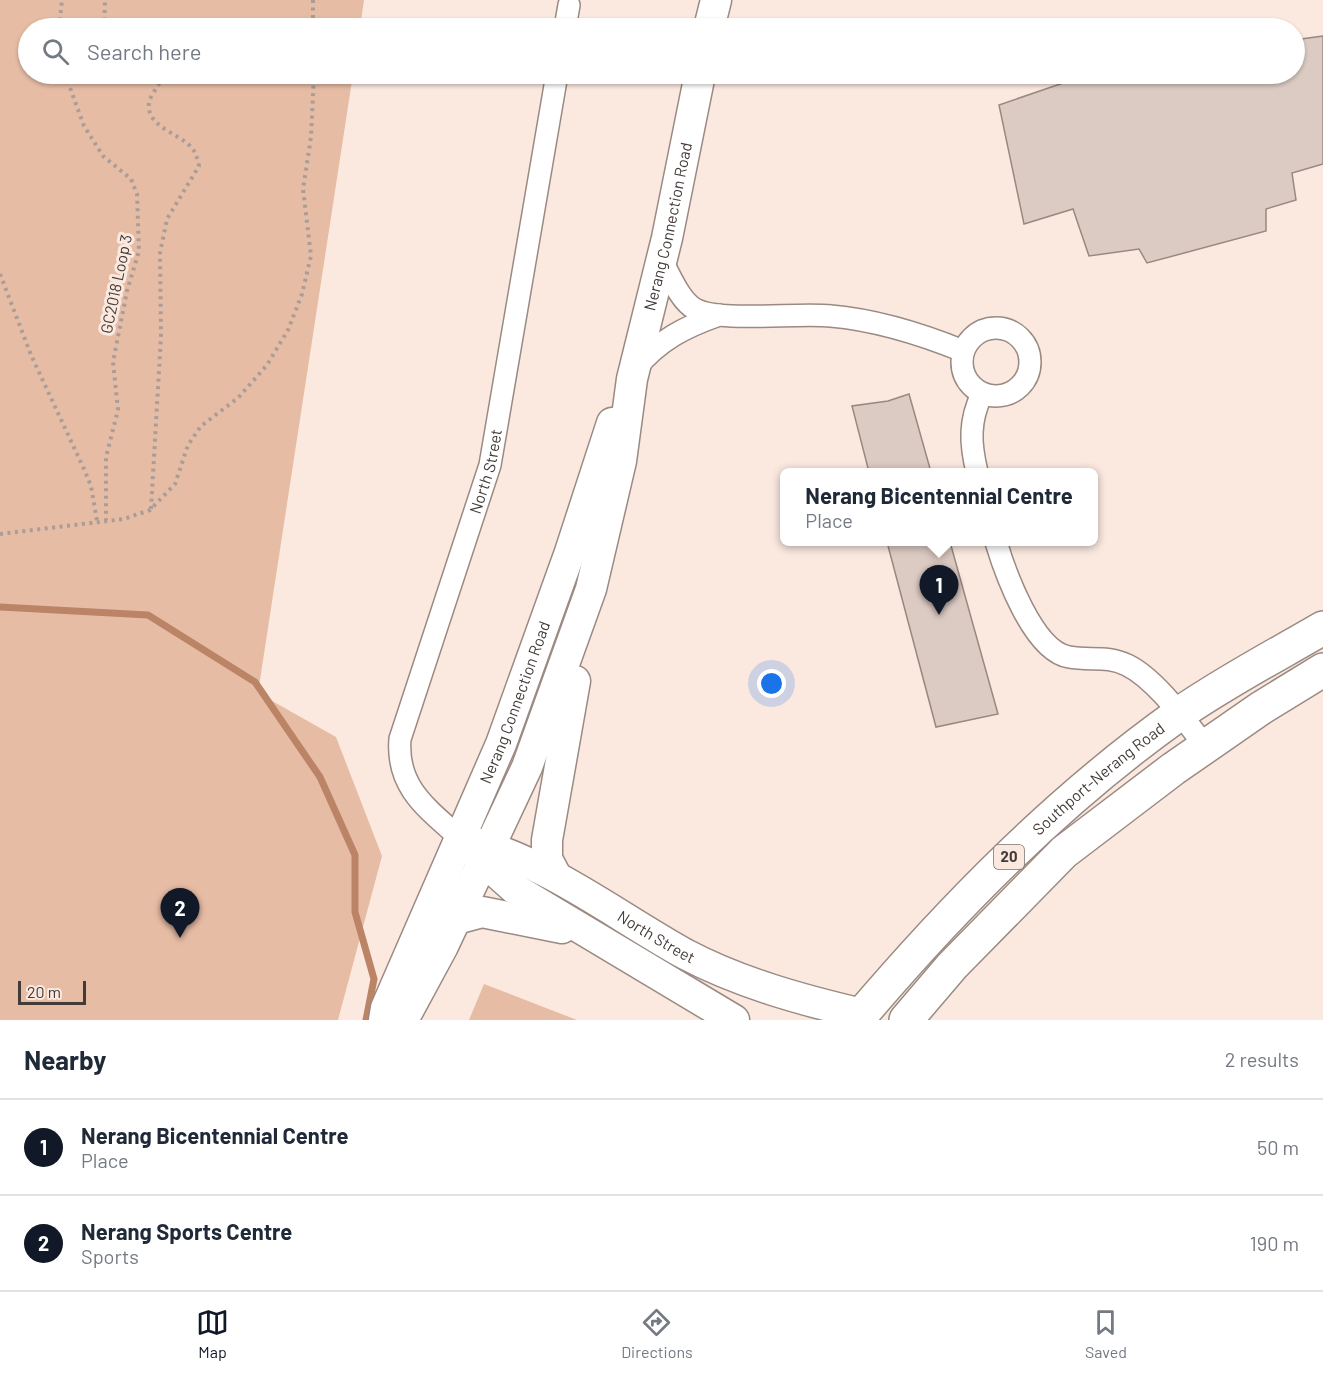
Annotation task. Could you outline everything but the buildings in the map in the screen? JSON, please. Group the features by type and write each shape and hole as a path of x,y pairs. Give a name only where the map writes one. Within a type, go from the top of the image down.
{"main road":[{"path":"712,18 716,0"},
{"name":"Nerang Connection Road","path":"403,1020 456,919 540,736 591,589 621,461 633,374 662,261 698,84"},
{"name":"Nerang Connection Road","path":"384,1020 386,1008 505,734 570,552 615,412 633,374"},
{"path":"556,876 547,859 546,840 591,589"},
{"name":"Southport-Nerang Road","path":"859,1017 964,900 1019,847 1109,770 1180,714 1323,628"},
{"name":"Southport-Nerang Road","path":"906,1020 959,958 1064,852 1261,708 1323,670"},
{"name":"North Street","path":"461,839 486,854 556,876 696,959 735,976 859,1017"},
{"name":"North Street","path":"486,854 515,889 734,1020"},
{"path":"456,919 482,912 499,913 593,936"}],"street":[{"path":"567,18 569,5"},
{"name":"North Street","path":"461,839 423,804 406,783 398,755 400,739 490,465 555,84"},
{"path":"662,261 690,306 698,311 720,315 831,315 888,325 963,351"},
{"path":"633,374 668,337 690,325 720,315"},
{"path":"1005,329 1021,338 1030,355 1029,374 1018,390 1000,397 981,394 968,383 962,368 963,351 980,331 1005,329"},
{"path":"976,468 971,449 971,426 981,394"},
{"path":"998,546 1028,621 1050,647 1068,657 1104,657 1127,665 1141,674 1180,714 1206,747"}],"path":[{"path":"60,18 62,0"},
{"path":"104,18 105,0"},
{"path":"313,0 313,18"},
{"name":"GC2018 Loop 3","path":"69,84 84,126 104,156 131,179 138,204 139,251 127,291 113,362 118,410 106,457 106,520"},
{"path":"150,510 161,336 160,253 167,219 199,166 196,153 189,145 158,125 150,112 149,102 159,84"},
{"path":"0,534 124,519 150,510 175,484 188,446 201,426 238,398 267,365 288,330 302,294 311,256 303,189 311,137 314,84"},
{"path":"0,274 31,355 91,486 97,521"}],"shaded area":[{"path":"0,0 364,0 361,18 18,18 18,84 351,84 258,693 336,737 382,856 338,1020 0,1020"},
{"path":"484,984 577,1020 469,1020"}],"waterway":[{"path":"0,607 148,615 255,682 320,777 355,855 355,912 374,979 366,1020"}],"place":[{"name":"Nerang Bicentennial Centre","path":"939,615"},
{"name":"Nerang Sports Centre","path":"180,938"}]}
